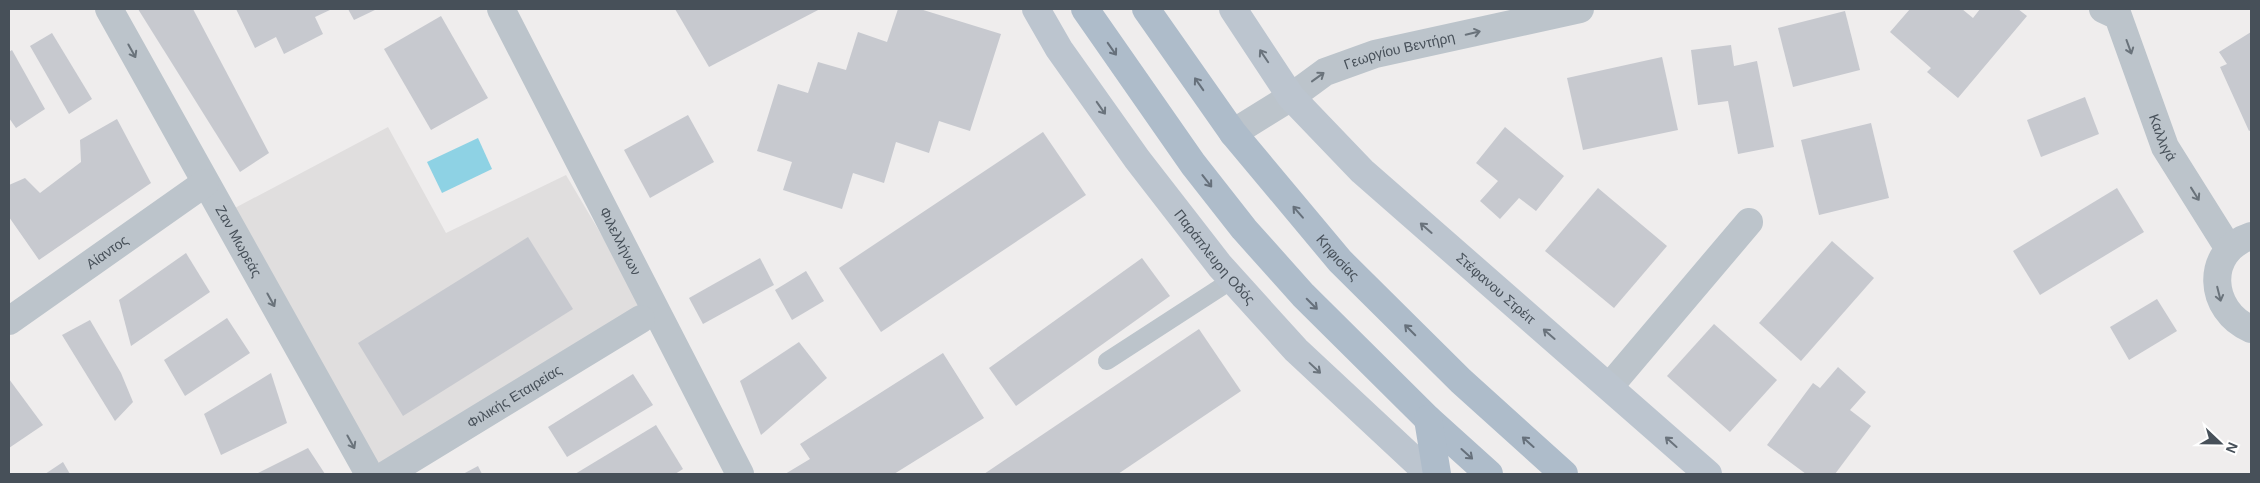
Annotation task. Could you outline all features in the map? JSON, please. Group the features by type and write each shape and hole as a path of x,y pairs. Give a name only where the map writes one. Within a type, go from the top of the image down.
{"main road":[{"path":"1085,9 1193,164 1244,229 1303,295 1428,419 1489,474"},
{"name":"Κηφισίας","path":"1146,9 1233,133 1340,261 1461,381 1564,474"},
{"path":"1428,419 1437,474"}],"street":[{"name":"Ζαν Μωρεάς","path":"109,9 369,474"},
{"name":"Φιλελλήνων","path":"501,9 740,474"},
{"name":"Παράπλευρη Οδός","path":"1036,9 1059,49 1137,159 1232,280 1296,350 1429,474"},
{"name":"Στέφανου Στρέιτ","path":"1233,9 1292,97 1362,171 1610,386 1708,474"},
{"name":"Γεωργίου Βεντήρη","path":"1233,133 1292,97 1325,72 1375,54 1580,9"},
{"name":"Καλλιγά","path":"2115,11 2164,146 2240,243 2220,263 2216,280 2220,300 2229,314 2239,324 2251,328"},
{"name":"Αίαντος","path":"9,321 205,183"},
{"path":"1610,386 1749,222"},
{"name":"Φιλικής Εταιρείας","path":"388,474 641,319"}],"lane":[{"path":"1107,361 1232,280"}],"shaded area":[{"path":"388,127 446,233 566,175 643,305 380,467 233,209"}],"water":[{"path":"478,138 492,169 442,193 427,162"}],"building":[{"path":"138,9 193,9 269,153 240,172"},
{"path":"236,9 332,9 315,17 323,34 284,54 276,37 255,48"},
{"path":"348,9 377,9 354,20"},
{"path":"675,9 820,9 709,67"},
{"path":"898,9 920,9 1001,34 970,131 939,121 929,153 896,142 884,183 853,173 842,209 783,190 792,162 757,151 778,84 808,93 818,62 846,70 858,32 887,42"},
{"path":"1910,9 1962,9 1973,18 1980,9 2018,9 2027,16 1958,98 1927,72 1931,68 1890,32"},
{"path":"1845,11 1860,70 1793,87 1778,28"},
{"path":"441,16 488,98 431,130 384,49"},
{"path":"2251,32 2251,130 2249,131 2220,67 2227,64 2219,52"},
{"path":"52,33 92,99 69,114 30,46"},
{"path":"1731,45 1734,66 1757,61 1774,147 1738,154 1728,101 1698,105 1691,50"},
{"path":"12,50 45,109 16,128 9,118 9,52"},
{"path":"1662,57 1678,130 1583,150 1567,78"},
{"path":"2085,97 2099,134 2041,157 2027,120"},
{"path":"688,115 714,162 650,198 624,150"},
{"path":"117,119 151,183 39,260 9,217 9,185 25,178 40,193 81,162 80,140"},
{"path":"1871,123 1889,198 1819,215 1801,140"},
{"path":"1505,127 1564,176 1536,211 1519,198 1500,219 1480,201 1498,181 1476,163"},
{"path":"1043,132 1086,195 881,332 839,268"},
{"path":"1598,188 1667,246 1614,308 1545,251"},
{"path":"2117,188 2144,232 2040,295 2013,251"},
{"path":"528,237 573,309 403,416 358,343"},
{"path":"1832,241 1874,278 1801,361 1759,323"},
{"path":"186,253 210,292 131,346 119,300"},
{"path":"760,258 774,285 703,324 689,298"},
{"path":"1142,258 1170,296 1016,406 989,368"},
{"path":"806,271 824,301 792,320 775,290"},
{"path":"2157,299 2177,331 2129,360 2110,327"},
{"path":"227,318 250,353 185,396 164,360"},
{"path":"90,320 121,373 133,402 115,421 62,335"},
{"path":"1714,324 1777,380 1730,432 1667,376"},
{"path":"1199,329 1241,391 1118,474 984,474"},
{"path":"799,342 827,378 761,435 740,381"},
{"path":"943,353 984,418 894,474 785,474 810,459 800,444"},
{"path":"1838,367 1866,392 1850,410 1871,426 1835,474 1806,474 1767,445 1813,383 1820,388"},
{"path":"271,373 287,423 221,455 204,414"},
{"path":"633,374 653,405 567,457 548,427"},
{"path":"9,379 43,425 9,448"},
{"path":"656,425 683,469 675,474 575,474"},
{"path":"308,448 325,474 256,474"},
{"path":"63,462 70,474 45,474"},
{"path":"478,466 482,474 463,474"}]}
